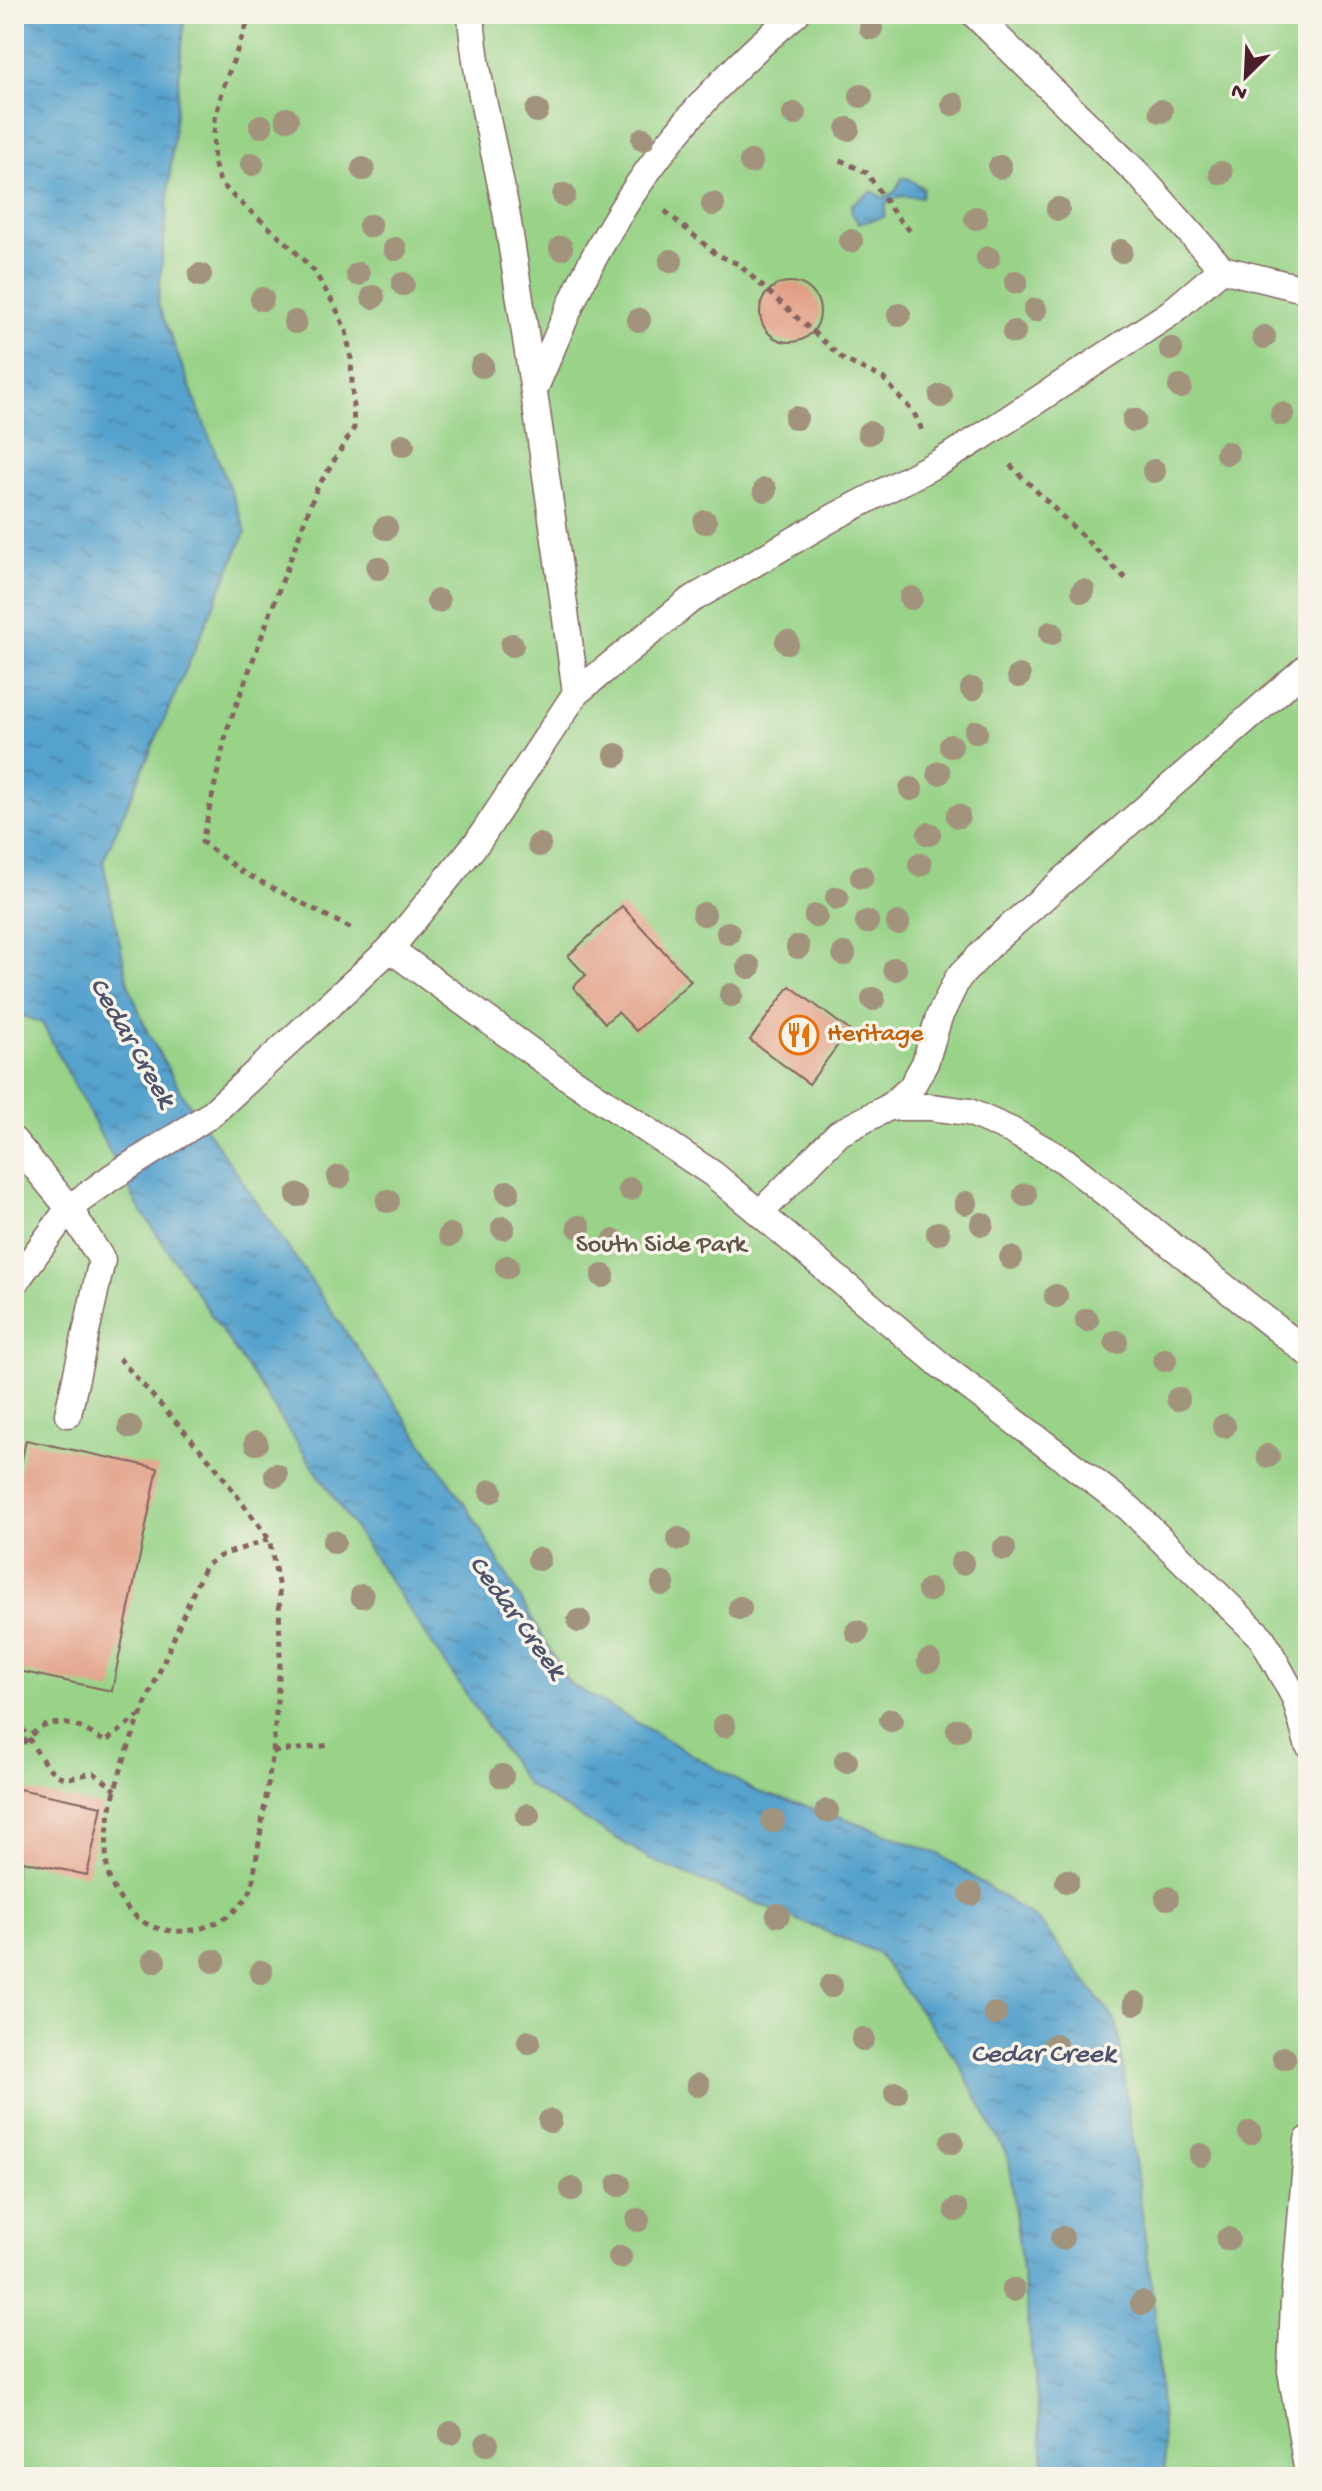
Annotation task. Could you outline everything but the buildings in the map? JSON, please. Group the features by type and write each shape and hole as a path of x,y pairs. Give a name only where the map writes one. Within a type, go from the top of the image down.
{"lane":[{"path":"471,14 473,47 502,187 534,390 576,693"},
{"path":"534,390 580,285 615,220 664,148 718,83 796,14"},
{"path":"974,14 1141,177 1222,269 1308,290"},
{"path":"14,1284 69,1208 210,1115 390,949 479,840 576,693 689,601 981,437 1169,314 1222,269"},
{"path":"760,1213 839,1133 889,1107 911,1088 925,1063 939,1017 958,978 995,940 1308,666"},
{"path":"390,949 554,1068 713,1174 943,1367 1140,1518 1262,1638 1295,1698 1308,1744"},
{"path":"889,1107 930,1107 969,1112 1012,1131 1065,1161 1308,1353"},
{"path":"14,1141 69,1208 102,1260 68,1414"},
{"path":"1308,2140 1291,2371 1308,2474"}],"path":[{"path":"251,14 224,85 215,119 215,166 220,182 234,197 277,233 314,271 335,306 346,331 351,359 354,428 316,490 232,715 202,842 242,872 390,949"},
{"path":"840,160 867,173 913,234"},
{"path":"636,190 695,233 716,254 738,264 844,360 883,378 914,413 940,462"},
{"path":"981,437 1126,579"},
{"path":"88,1326 151,1391 215,1466 269,1539 279,1588 280,1663 273,1752 252,1887 242,1906 213,1925 157,1929 134,1914 112,1886 107,1867 109,1820 116,1790 140,1716 205,1566 220,1556 269,1539"},
{"path":"14,1751 39,1729 69,1724 105,1742 140,1716"},
{"path":"14,1719 53,1772 65,1778 94,1773 116,1790"},
{"path":"273,1752 331,1745"}],"green space":[{"name":"South Side Park","path":"14,14 1308,14 1308,2477 14,2477"}],"water":[{"name":"Cedar Creek","path":"14,14 185,14 158,304 246,531 103,861 128,983 148,1033 183,1095 472,1515 569,1683 755,1791 839,1816 939,1854 1041,1923 1117,2023 1155,2313 1165,2477 1046,2477 1009,2159 958,2062 876,1952 656,1862 527,1785 138,1206 42,1023 14,1012"},
{"path":"902,178 923,188 921,197 900,196 886,204 884,217 858,223 851,211 852,204 872,191 883,198 895,192"}],"place":[{"name":"Heritage","path":"799,1035"}]}
